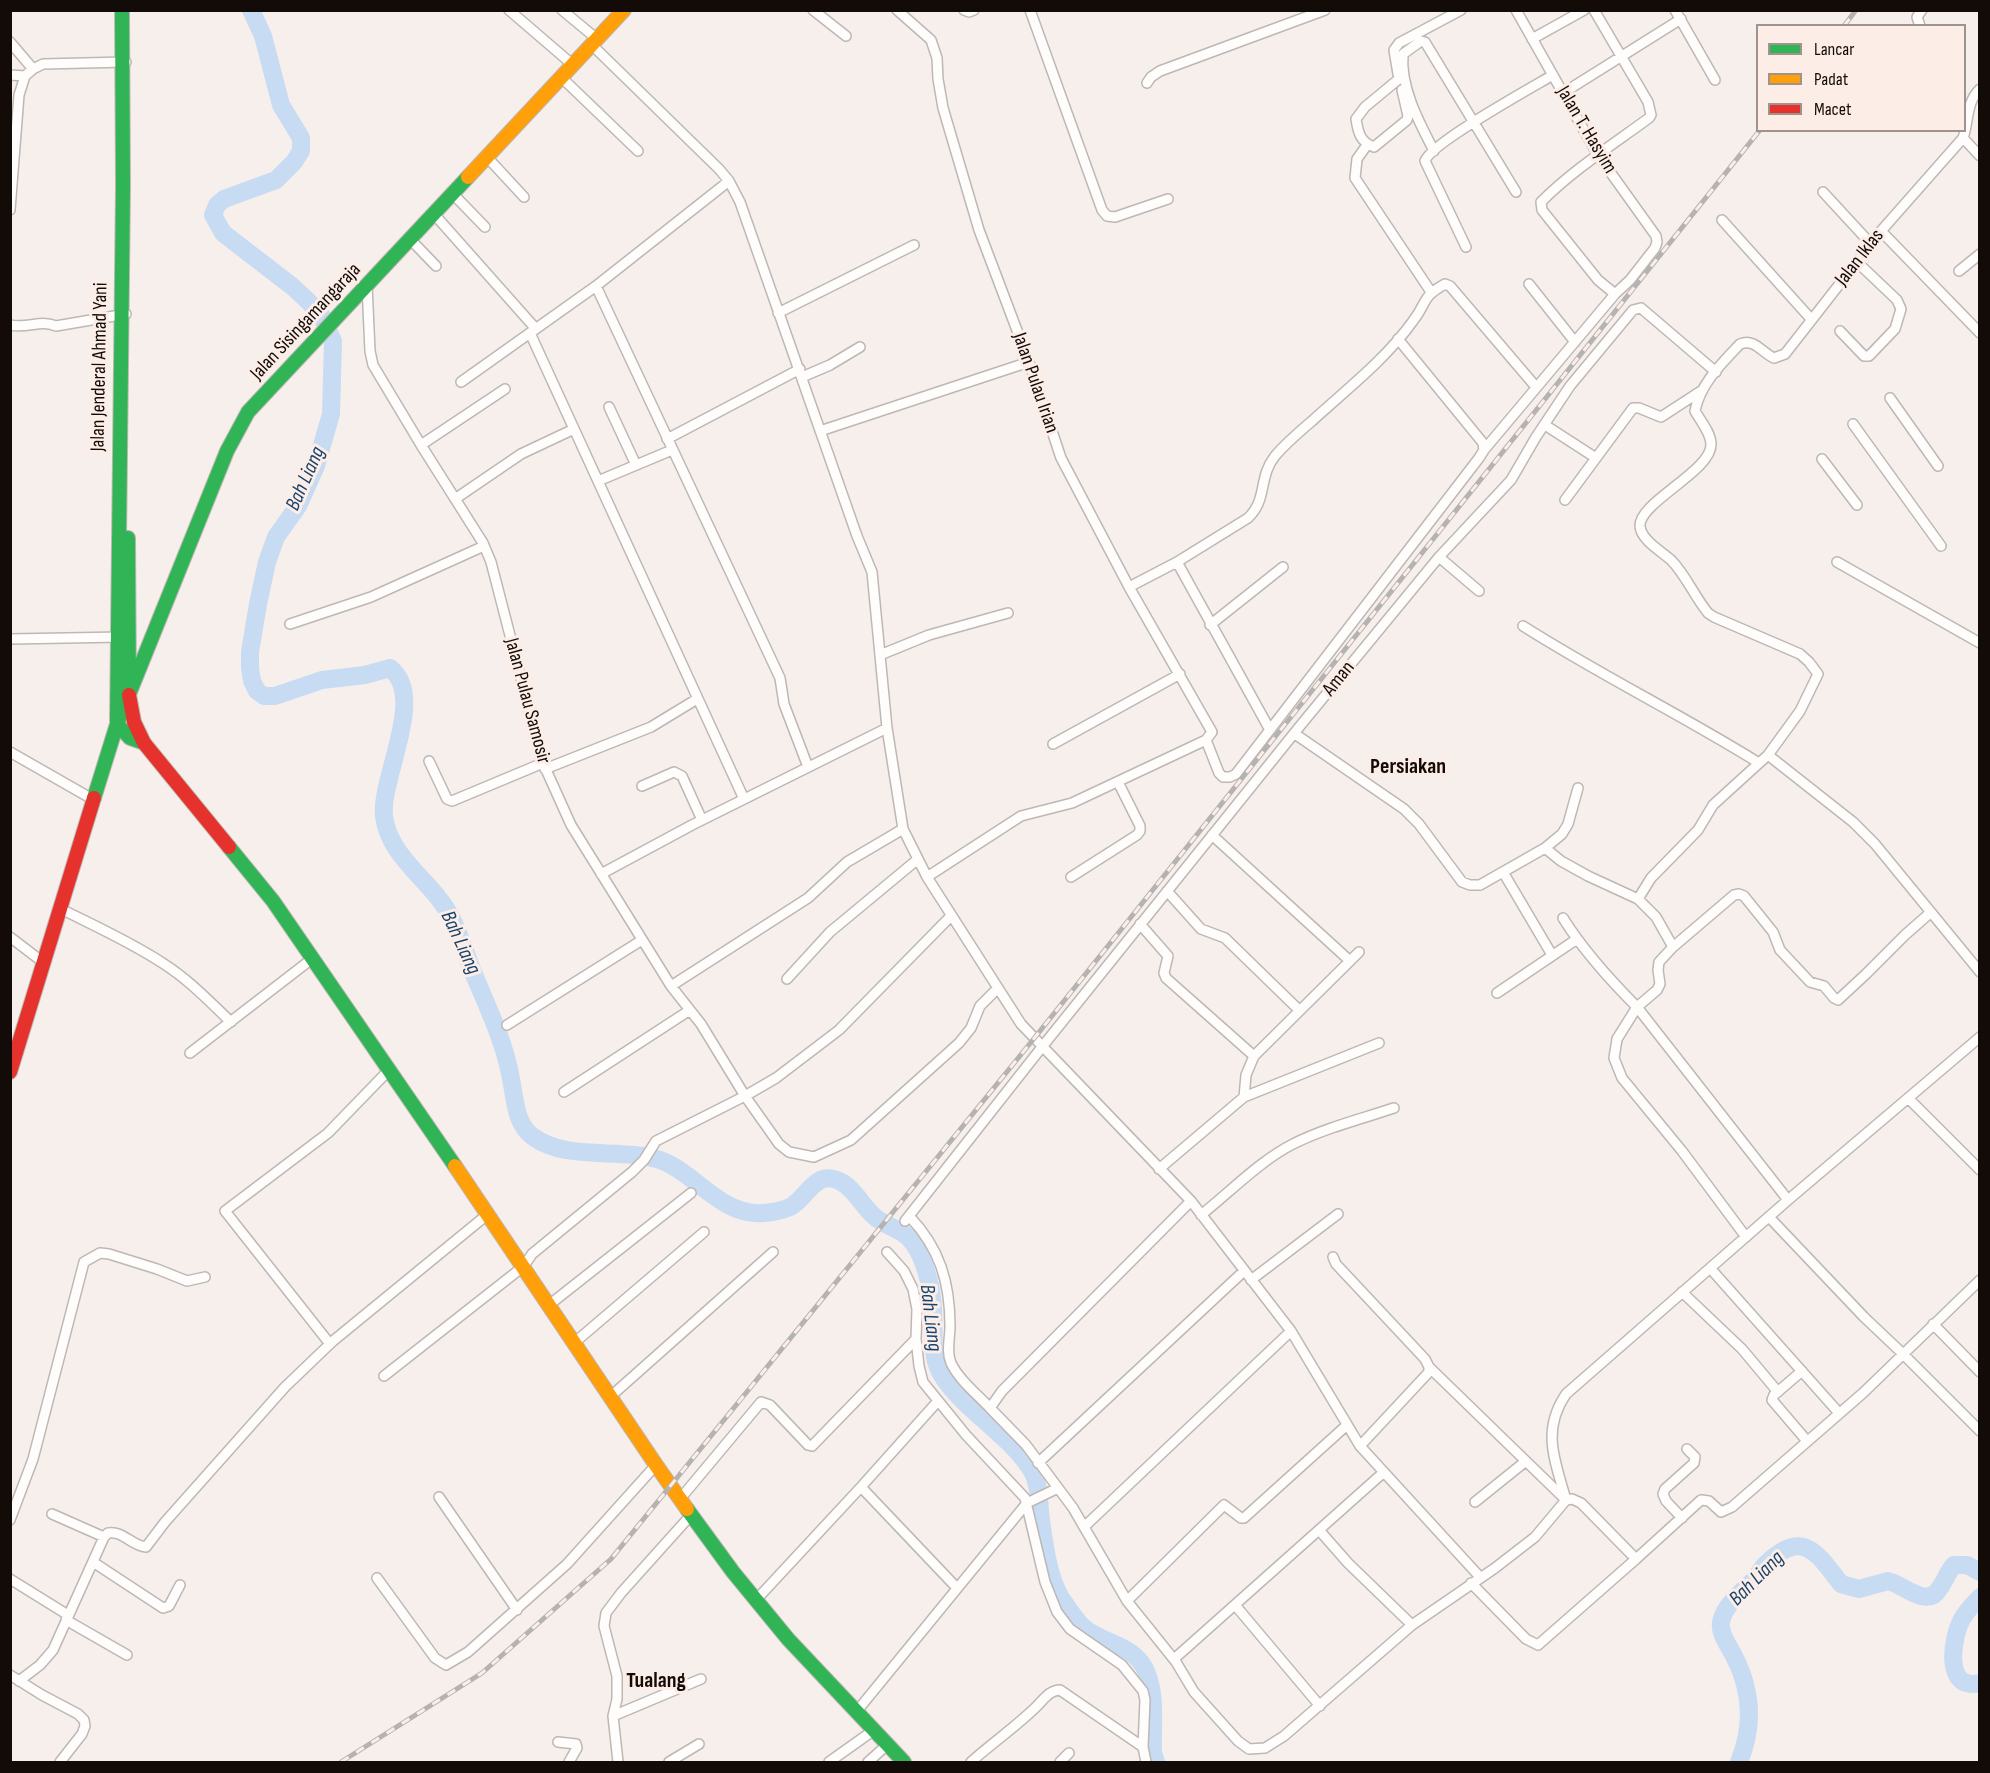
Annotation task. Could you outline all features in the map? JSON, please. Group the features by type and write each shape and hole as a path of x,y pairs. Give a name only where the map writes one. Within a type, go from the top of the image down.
{"main road":[{"name":"Jalan Jenderal Ahmad Yani","path":"117,724 122,637 124,62 122,10"},
{"name":"Jalan Jenderal Ahmad Yani","path":"124,62 128,10"},
{"name":"Jalan Sisingamangaraja","path":"117,724 227,451 248,412 624,10"},
{"name":"Jalan Jenderal Ahmad Yani","path":"122,637 129,695"},
{"path":"129,695 134,722 144,743 273,901 524,1266 691,1515 733,1572 788,1639 904,1762"},
{"path":"117,724 130,738 144,743"},
{"path":"10,1072 117,724"}],"street":[{"path":"509,10 573,65"},
{"path":"562,10 719,169 729,181 740,202 857,536 872,572 887,728 903,829 927,877 1022,1024 1191,1201 1291,1331 1360,1446 1480,1577"},
{"path":"813,10 846,36"},
{"name":"Jalan Pulau Irian","path":"897,10 931,40 937,58 938,79 944,108 979,230 1029,362 1061,458 1130,587 1211,727 1212,732 1206,740"},
{"path":"964,10 969,12 974,10"},
{"path":"1030,10 1102,210 1107,216 1115,217 1168,200"},
{"path":"1147,83 1150,77 1160,71 1325,10"},
{"path":"1400,78 1365,107 1356,119 1359,136 1368,145 1374,147 1407,120 1408,116 1400,78 1394,54 1394,50 1399,44 1461,10"},
{"name":"Jalan T. Hasyim","path":"1516,10 1598,155 1656,236 1655,248 1630,280 1615,294"},
{"path":"1532,39 1584,10"},
{"path":"927,877 1021,816 1072,803 1206,740 1219,774 1223,777 1230,777 1236,774 1484,450 1615,294 1598,280 1542,210 1541,202 1559,184 1651,115 1648,102 1594,10"},
{"path":"1919,24 1917,17 1922,10"},
{"path":"1563,93 1622,56 1678,15 1715,80"},
{"path":"1434,151 1408,92 1402,66 1403,54 1421,41 1425,42 1516,192"},
{"path":"10,42 29,72"},
{"path":"10,75 29,72 43,64 124,62"},
{"path":"10,210 15,94 29,72"},
{"path":"1466,246 1425,161 1427,156 1448,139 1552,75"},
{"path":"561,77 638,151"},
{"path":"1966,129 1969,106 1973,95 1980,89"},
{"path":"1965,132 1963,138 1980,156"},
{"name":"Jalan Iklas","path":"1716,372 1740,344 1746,342 1751,342 1774,358 1785,354 1881,231 1963,138"},
{"path":"1368,145 1357,159 1355,178 1431,292"},
{"path":"486,156 524,197"},
{"path":"460,382 596,286 729,181"},
{"path":"1823,192 1871,244"},
{"path":"452,194 485,227"},
{"path":"434,214 533,331 574,429 744,799"},
{"path":"1722,220 1811,319"},
{"path":"1881,231 1980,333"},
{"path":"410,239 436,266"},
{"path":"778,313 914,245"},
{"path":"1959,271 1980,254"},
{"path":"1840,331 1866,357 1895,329 1901,309 1897,300 1857,262"},
{"path":"1130,587 1177,562 1256,511 1260,503 1264,478 1274,458 1377,363 1414,321 1425,299 1444,284 1450,286 1536,387"},
{"path":"1529,284 1575,342"},
{"name":"Jalan Pulau Samosir","path":"367,285 370,351 373,365 484,546 491,562 544,766 572,825 671,986 701,1024 745,1096 779,1144 789,1152 814,1157 851,1140 959,1043 971,1028 980,1005 998,988"},
{"path":"596,286 780,678 784,704 807,766"},
{"name":"Aman","path":"990,1408 950,1362 948,1352 950,1302 946,1279 928,1240 907,1219 1140,924 1439,557 1511,480 1570,386 1633,310 1641,308 1716,372"},
{"path":"10,325 24,327 46,322 56,326 124,314"},
{"path":"1398,339 1483,443 1484,450"},
{"path":"667,439 801,373 830,365 860,347"},
{"path":"820,431 1029,362"},
{"path":"1638,899 1651,878 1698,830 1713,805 1768,755 1800,711 1818,675 1800,654 1708,613 1679,568 1644,538 1640,529 1642,519 1648,511 1705,460 1711,447 1711,441 1695,411 1703,389 1716,372"},
{"path":"421,445 505,389"},
{"path":"1565,500 1633,408 1639,408 1660,417 1703,389"},
{"path":"1890,398 1938,466"},
{"path":"609,407 636,465"},
{"path":"1853,424 1941,546"},
{"path":"1545,425 1596,458"},
{"path":"455,499 521,454 574,429"},
{"path":"598,481 672,450"},
{"path":"1822,459 1857,505"},
{"path":"290,624 371,597 484,546"},
{"path":"1439,557 1479,591"},
{"path":"1177,562 1270,730"},
{"path":"1837,562 1980,643"},
{"path":"1210,625 1283,567"},
{"path":"880,655 929,635 1008,613"},
{"path":"1523,626 1567,655 1759,763"},
{"path":"10,639 122,637"},
{"path":"1053,744 1180,674"},
{"path":"429,761 447,799 452,801 651,727 697,699"},
{"path":"601,874 807,766 887,728"},
{"path":"1295,734 1404,809 1419,824 1462,882 1470,885 1480,885 1545,848 1562,834 1568,824 1578,788"},
{"path":"10,752 94,800"},
{"path":"1768,755 1868,836 1980,972"},
{"path":"642,786 674,772 678,773 682,776 702,820"},
{"path":"1071,877 1140,831 1140,826 1118,782"},
{"path":"671,986 808,898 847,862 903,829"},
{"path":"1212,835 1350,961"},
{"path":"1545,848 1561,861 1579,871 1638,899 1656,917 1673,947"},
{"path":"787,979 831,932 918,859"},
{"path":"1503,872 1552,955"},
{"path":"1167,891 1201,928 1225,938 1299,1010"},
{"path":"1746,1236 1682,1151 1622,1078 1614,1058 1617,1039 1637,1007 1657,990 1660,984 1658,965 1673,947 1739,894 1744,896 1773,932 1780,950 1810,982 1824,986 1838,1000 1930,913"},
{"path":"61,909 137,947 165,964 196,987 231,1022"},
{"path":"384,1376 524,1266 532,1254 644,1160 656,1141 776,1078 838,1030 951,916"},
{"path":"1563,918 1576,939 1637,1007 1788,1200"},
{"path":"1140,924 1168,956 1164,973 1166,978 1254,1056"},
{"path":"10,938 44,963"},
{"path":"1497,993 1576,939"},
{"path":"507,1025 642,940"},
{"path":"1244,1097 1245,1075 1254,1056 1359,952"},
{"path":"190,1053 313,958"},
{"path":"564,1092 690,1010"},
{"path":"1566,1500 1550,1440 1556,1409 1566,1394 1746,1236 1979,1038"},
{"path":"1159,1169 1244,1097 1379,1043"},
{"path":"330,1344 225,1211 328,1133 389,1070"},
{"path":"1908,1098 1979,1169"},
{"path":"1202,1215 1243,1180 1291,1145 1394,1108"},
{"path":"549,1305 691,1193"},
{"path":"1191,1201 1002,1391 990,1408 1026,1445 1055,1490 1073,1508 1127,1601 1174,1659 1194,1692 1238,1741 1250,1749 1265,1748 1284,1736 1412,1625 1535,1537 1566,1500 1572,1499 1581,1503 1636,1559"},
{"path":"15,1678 40,1665 52,1650 104,1537 108,1533 113,1532 146,1547 165,1522 285,1387 330,1344 488,1214"},
{"path":"1251,1280 1338,1214"},
{"path":"1769,1217 1864,1317 1980,1431"},
{"path":"574,1343 704,1232"},
{"path":"610,1397 773,1252"},
{"path":"886,1252 904,1271 913,1289 917,1309 916,1340 923,1382 1029,1502 1045,1582 1057,1612 1078,1636 1122,1665 1143,1691 1145,1700 1143,1746 1146,1762"},
{"path":"10,1520 33,1459 84,1262 100,1253 109,1254 187,1281 206,1277"},
{"path":"1333,1257 1336,1264 1430,1367 1566,1500"},
{"path":"1710,1268 1839,1413"},
{"path":"1038,1462 1244,1271"},
{"path":"1471,1583 1526,1639 1538,1645 1701,1500 1705,1499 1721,1512 1725,1512 1839,1413 1980,1280"},
{"path":"1682,1292 1742,1349 1778,1392"},
{"path":"1933,1324 1980,1372"},
{"path":"1084,1527 1291,1331"},
{"path":"680,1499 761,1402 770,1405 812,1446 916,1340"},
{"path":"1360,1446 1429,1372 1430,1367"},
{"path":"1802,1371 1772,1400 1806,1441"},
{"path":"756,1600 938,1401"},
{"path":"1127,1601 1224,1505 1244,1518 1347,1425"},
{"path":"1682,1518 1666,1501 1663,1494 1665,1489 1694,1462 1695,1457 1687,1449"},
{"path":"1475,1502 1526,1461"},
{"path":"377,1578 435,1658 446,1665 451,1664 517,1610 567,1564 656,1465"},
{"path":"1174,1659 1384,1472"},
{"path":"861,1487 957,1588"},
{"path":"856,1712 1029,1502 1055,1490"},
{"path":"439,1497 517,1610"},
{"path":"52,1514 104,1537"},
{"path":"618,1762 614,1716 617,1676 604,1626 606,1613 691,1515"},
{"path":"1319,1530 1348,1563 1412,1625"},
{"path":"93,1562 163,1608 169,1606 180,1584"},
{"path":"10,1579 127,1655"},
{"path":"1235,1605 1320,1706"},
{"path":"15,1678 78,1714 84,1720 85,1726 82,1734 60,1762"},
{"path":"614,1716 700,1679"},
{"path":"971,1762 1022,1721 1056,1689 1143,1746"},
{"path":"829,1762 874,1730"},
{"path":"558,1742 574,1743 577,1746 569,1762"},
{"path":"669,1762 699,1744"},
{"path":"868,1762 887,1745"},
{"path":"1060,1762 1069,1753"}],"waterway":[{"name":"Bah Liang","path":"251,10 263,36 281,105 301,138 301,151 294,162 276,180 224,199 217,205 213,215 223,233 309,302 321,315 333,341 331,414 316,466 298,506 276,537 267,562 250,652 252,681 257,691 264,696 275,696 322,680 365,675 390,668 400,681 404,698 403,717 385,800 384,816 388,831 403,858 435,894 452,919 501,1040 519,1117 526,1131 546,1144 561,1149 577,1152 628,1154 660,1160 685,1174 721,1201 747,1212 766,1213 786,1209 820,1180 834,1179 848,1186 875,1217 900,1231 914,1244 923,1261 929,1281 933,1309 934,1353 939,1369 953,1390 1014,1448 1033,1473 1038,1492 1047,1558 1054,1582 1063,1601 1082,1626 1132,1654 1145,1669 1153,1699 1153,1753 1156,1762"},
{"name":"Bah Liang","path":"1739,1762 1747,1735 1749,1709 1740,1669 1723,1635 1721,1622 1733,1600 1779,1553 1800,1546 1816,1555 1841,1584 1859,1589 1888,1581 1915,1594 1928,1597 1934,1595 1954,1565 1967,1565 1980,1572"},
{"name":"Bah Liang","path":"1980,1597 1966,1613 1958,1627 1953,1661 1960,1679 1968,1684 1980,1683"}],"railway":[{"path":"1846,24 1856,10"},
{"path":"341,1762 482,1673 611,1559 1032,1041 1758,132"}],"traffic: fast":[{"path":"117,721 123,186 122,10"},
{"path":"94,798 117,724 227,451 248,412 468,177"},
{"path":"128,538 129,691"},
{"path":"117,724 130,738 144,743"},
{"path":"229,847 273,901 455,1166"},
{"path":"687,1509 733,1572 788,1639 904,1762"}],"traffic: slow":[{"path":"468,177 624,10"},
{"path":"455,1166 687,1509"}],"traffic: jam":[{"path":"129,695 134,722 144,743 229,847"},
{"path":"10,1072 94,798"}],"district":[{"name":"Persiakan","path":"1408,767"},
{"name":"Tualang","path":"656,1681"}]}
